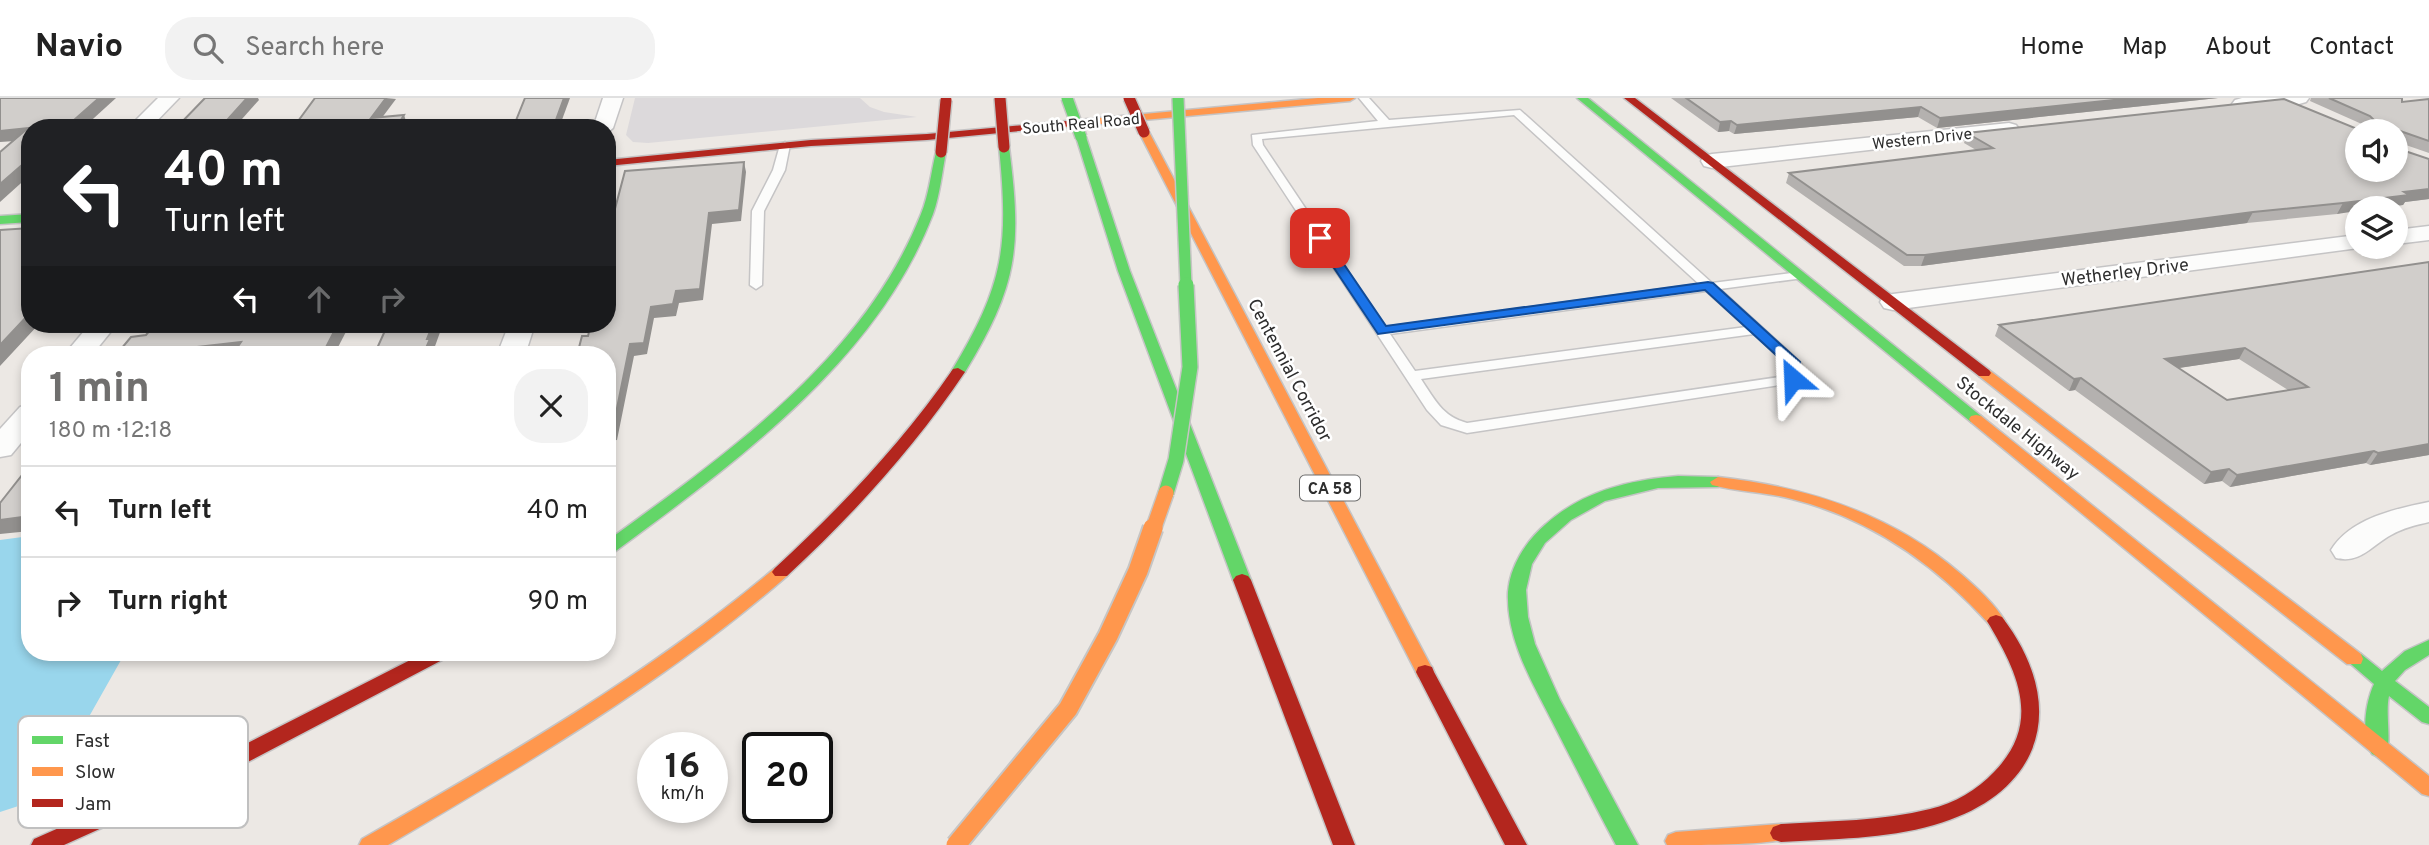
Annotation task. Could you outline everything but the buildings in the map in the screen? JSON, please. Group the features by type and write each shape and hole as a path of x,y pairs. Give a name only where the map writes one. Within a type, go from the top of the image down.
{"main road":[{"path":"370,845 557,733 694,640 800,554 879,477 933,408 976,344 1004,284 1013,236 1000,98"},
{"path":"1067,98 1124,271 1344,845"},
{"name":"Centennial Corridor","path":"1129,98 1144,132 1516,845"},
{"path":"956,845 1068,709 1108,636 1138,571 1176,460 1189,368 1178,98"},
{"name":"South Real Road","path":"811,143 899,128 1214,98"},
{"name":"South Real Road","path":"616,162 785,145 915,138 1350,98"},
{"name":"Stockdale Highway","path":"1582,98 2429,788"},
{"name":"Stockdale Highway","path":"1629,98 2429,717"},
{"path":"616,543 709,474 757,434 798,395 862,323 894,279 922,228 936,188 946,99"},
{"path":"0,220 21,219"},
{"path":"1796,275 1831,282"},
{"path":"1861,298 1978,386 2034,410"},
{"path":"1627,845 1536,673 1517,624 1514,601 1517,579 1534,543 1549,527 1585,504 1632,487 1690,480 1751,485 1811,498 1869,521 1926,553 1975,594 1996,618 2013,644 2025,670 2032,697 2032,723 2025,748 2010,771 1989,791 1965,805 1935,816 1902,823 1676,841"},
{"path":"2379,749 2374,723 2375,700 2382,681 2395,665 2412,653 2429,647"},
{"path":"248,752 424,661"},
{"path":"42,845 80,828"}],"street":[{"path":"147,119 169,98"},
{"path":"606,119 613,98"},
{"path":"2226,106 2291,102"},
{"name":"Western Drive","path":"1712,161 2032,127"},
{"path":"2408,236 2429,233"},
{"name":"Wetherley Drive","path":"1893,302 2345,244"},
{"path":"0,448 21,423"},
{"path":"2348,551 2376,527 2405,516 2429,512"}],"lane":[{"path":"1364,98 1386,123"},
{"path":"1516,112 1708,286 1795,365 1793,379 1468,428 1446,422 1434,410 1258,145 1256,137 1516,112"},
{"path":"756,285 758,211 779,170 785,145"},
{"path":"1382,331 1796,275"},
{"path":"1412,376 1757,330"}],"shaded area":[{"path":"635,98 860,98 870,107 884,112 917,117 648,143 633,142 626,135"}],"water":[{"path":"21,537 21,661 120,661 89,716 18,716 18,806 0,812 0,540"}],"traffic: fast":[{"path":"1067,98 1081,137"},
{"path":"1166,493 1176,460 1190,367 1178,98"},
{"path":"1582,98 1976,419"},
{"path":"1081,137 1124,271 1242,580"},
{"path":"958,372 991,314 1007,265 1010,213 1004,147"},
{"path":"616,542 763,428 815,379 862,326 901,271 928,212 941,152"},
{"path":"0,220 21,219"},
{"path":"1627,845 1551,700 1526,644 1518,617 1517,590 1523,564 1539,539 1565,516 1600,497 1658,483 1718,482"},
{"path":"2379,749 2376,714 2382,687 2399,665 2429,647"},
{"path":"2354,659 2429,717"}],"traffic: slow":[{"path":"1067,124 1350,98"},
{"path":"1144,132 1425,672"},
{"path":"1984,373 2354,659"},
{"path":"1976,419 2429,788"},
{"path":"1718,482 1797,495 1872,523 1907,542 1940,565 1969,591 1996,621"},
{"path":"956,845 1068,709 1108,636 1138,571 1166,493"},
{"path":"370,845 530,752 635,685 685,650 781,572"},
{"path":"1676,841 1781,833"}],"traffic: jam":[{"path":"1000,98 1004,147"},
{"path":"1129,98 1144,132"},
{"path":"1629,98 1984,373"},
{"path":"941,152 946,100"},
{"path":"616,162 811,143 927,137 1067,124"},
{"path":"781,572 876,478 919,426 958,372"},
{"path":"1242,580 1344,845"},
{"path":"1781,833 1857,829 1934,817 1980,797 1994,786 2021,752 2027,738 2031,714 2021,664 1996,621"},
{"path":"248,752 424,661"},
{"path":"1425,672 1516,845"},
{"path":"42,845 80,828"}],"route":[{"path":"1320,238 1382,331 1708,286 1795,365 1793,379"}]}
